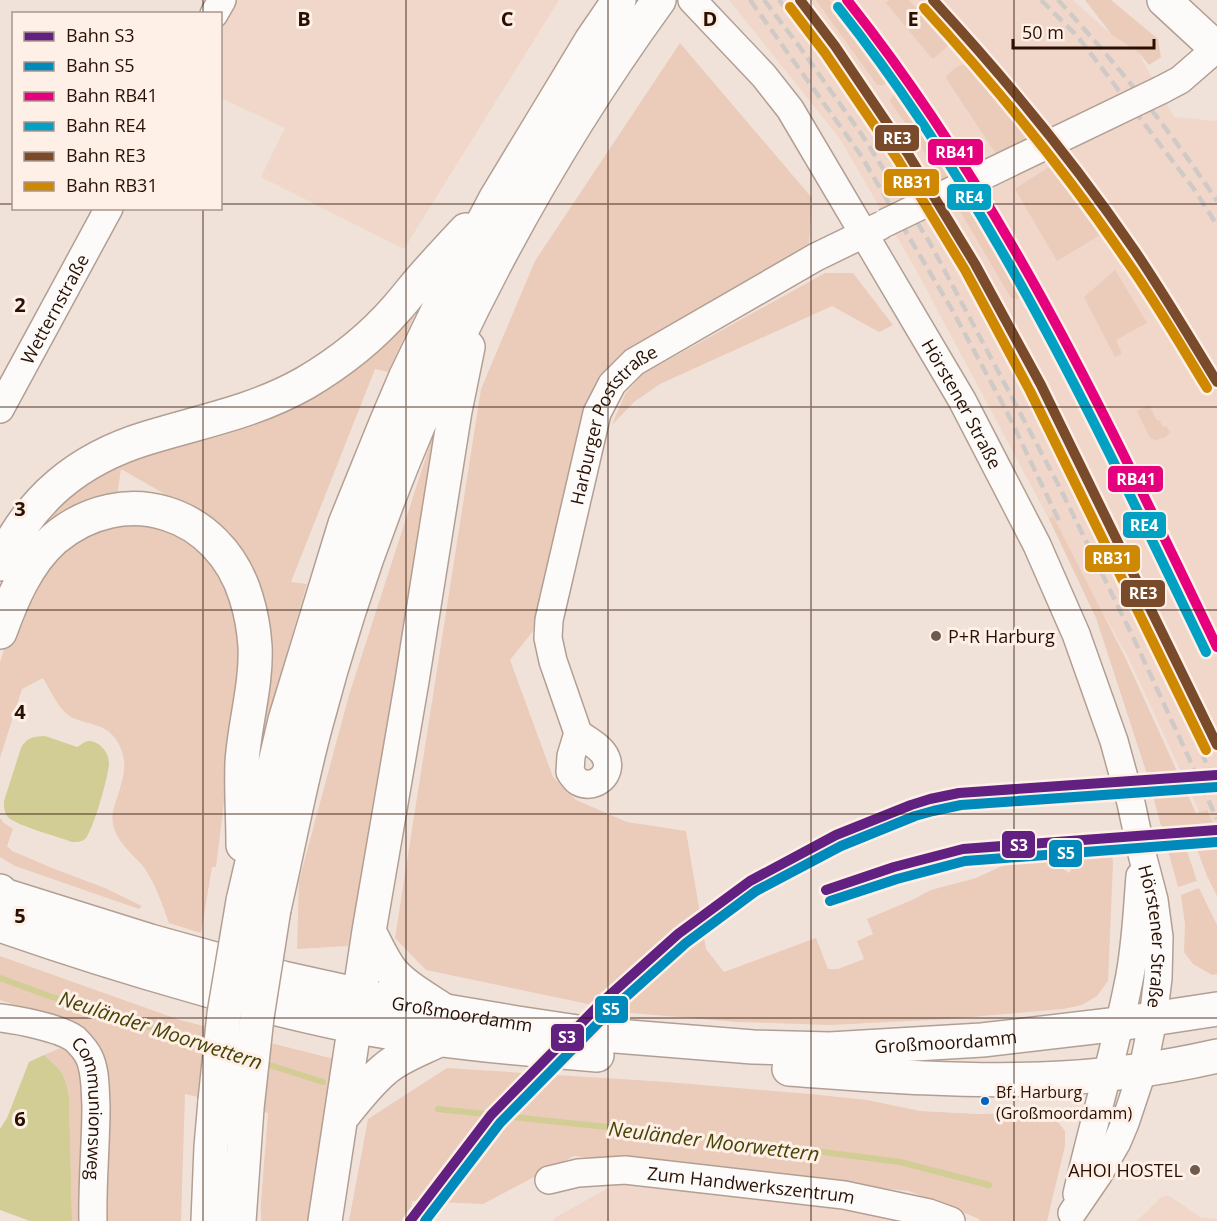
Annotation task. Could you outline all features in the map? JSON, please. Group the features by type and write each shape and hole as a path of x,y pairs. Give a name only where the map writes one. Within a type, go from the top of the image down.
{"main road":[{"path":"1164,0 1217,48"},
{"path":"208,1221 211,1147 224,1014 243,901 285,720 345,524 406,375 452,281 496,198 591,41 618,1"},
{"path":"239,1221 256,1017 274,909 314,729 369,552 415,433 479,295 523,212 567,138 652,11"},
{"path":"0,564 14,536 34,508 57,484 84,465 146,438 260,405 305,383 346,356 396,309 496,198"},
{"path":"325,1221 356,1011 455,411 479,295"},
{"path":"0,632 22,580 42,551 67,529 96,515 114,510 131,509 164,513 194,526 220,548 238,576 246,596 254,629 252,686 242,763 243,901"},
{"name":"Großmoordamm","path":"1,901 283,978 356,1011 576,1054 912,1077 1007,1080 1107,1073 1204,1059"},
{"path":"340,1119 366,1086 385,1068 403,1057 442,1026 412,988 389,968 369,931"},
{"name":"Großmoordamm","path":"442,1026 796,1049 982,1040 1119,1024 1212,1010"}],"street":[{"name":"Hörstener Straße","path":"692,0 765,76 874,229 1037,545 1076,634 1114,741 1154,900 1159,937 1158,978 1143,1069 1125,1123 1117,1142 1071,1217"},
{"name":"Harburger Poststraße","path":"578,733 553,661 548,639 549,620 597,413 612,384 634,362 816,257 1161,90 1180,80 1217,48"},
{"name":"Wetternstraße","path":"0,409 108,210"},
{"name":"Hörstener Straße","path":"1071,1217 1129,984 1142,854"},
{"name":"Communionsweg","path":"0,1018 60,1032 73,1038 90,1057 95,1093 96,1126 92,1195 93,1221"},
{"name":"Zum Handwerkszentrum","path":"549,1180 578,1173 625,1170 844,1196 928,1213 951,1221"}],"shaded area":[{"path":"211,0 559,0 404,249 261,177 285,128 222,98 222,12 219,12"},
{"path":"729,0 1073,0 1112,35 1138,52 1174,117 1217,121 1217,850 1127,655 1059,538 916,270 840,139"},
{"path":"816,0 829,0 889,81 883,85 877,85"},
{"path":"889,0 909,0 947,41 948,46 933,59 886,3"},
{"path":"1085,0 1111,0 1158,39 1161,57 1149,65 1138,52 1112,35"},
{"path":"680,43 812,198 809,245 625,350 602,377 586,410 533,631 510,660 553,777 576,800 627,822 686,831 706,949 724,972 816,938 828,969 838,969 864,959 857,941 873,934 867,919 931,890 976,878 1076,832 1077,837 1058,865 1069,873 1088,844 1095,845 1111,841 1113,864 1108,981 1097,996 1082,1005 1063,1009 948,1019 831,1025 737,1022 631,1013 426,970 395,938 481,389 535,261"},
{"path":"967,64 1031,144 1000,160 946,78 955,68"},
{"path":"895,94 899,95 964,192 1025,291 1024,295 1017,299 1011,298 933,165 890,101"},
{"path":"1049,167 1100,235 1057,261 1015,189"},
{"path":"1115,270 1147,323 1116,340 1122,354 1115,357 1084,297"},
{"path":"825,273 853,273 893,325 879,332 832,306 660,384 634,402 612,425 625,394 643,374"},
{"path":"418,308 388,372 375,369 291,582 307,584 261,740 240,554 229,531 121,469 117,497 38,539 29,535 47,512 100,470"},
{"path":"1149,405 1157,421 1159,420 1170,432 1166,437 1156,440 1150,438 1137,411"},
{"path":"434,432 442,438 393,716 348,946 297,949 299,881 349,695"},
{"path":"1053,516 1126,659 1196,813 1207,810 1217,833 1217,896 1192,836 1183,839 1197,881 1178,887 1146,771 1096,618 1049,519"},
{"path":"145,521 202,547 235,600 241,665 216,867 212,867 201,933 169,923 149,875 115,831 112,820 123,776 124,762 121,748 113,735 68,715 59,706 43,678 22,689 0,758 0,662 10,632 49,560 82,533"},
{"path":"45,736 77,747 88,741 93,742 101,746 108,755 108,769 100,802 88,834 80,841 72,842 29,828 14,821 5,812 4,801 21,748 31,738"},
{"path":"0,818 13,829 7,846 12,851 105,888 142,906 139,909 15,866 0,857"},
{"path":"1199,888 1217,925 1217,974 1212,975 1193,964 1184,952 1185,924 1181,895"},
{"path":"0,956 180,1020 338,1060 314,1221 261,1221 268,1113 185,1094 181,1221 72,1221 69,1098 62,1073 44,1055 86,1037 53,1018 0,1000"},
{"path":"44,1055 62,1073 69,1098 72,1221 30,1221 0,1210 0,1129 7,1118 29,1062"},
{"path":"447,1068 810,1094 867,1100 920,1111 976,1114 1031,1113 1053,1116 1065,1131 1065,1146 1047,1221 981,1221 909,1191 574,1156 483,1204 412,1201 410,1221 349,1221 368,1119"},
{"path":"619,1182 774,1199 921,1221 553,1221 556,1217"},
{"path":"1168,1195 1200,1217 1217,1219 1217,1221 1137,1221 1160,1198"}],"waterway":[{"name":"Neuländer Moorwettern","path":"0,978 49,996 211,1046"},
{"name":"Neuländer Moorwettern","path":"260,1062 323,1082"},
{"name":"Neuländer Moorwettern","path":"438,1109 739,1141 900,1162 989,1185"}],"railway":[{"path":"750,0 860,154 951,308 1006,410 1061,525"},
{"path":"764,0 862,135 930,243 1060,488 1134,639 1217,819"},
{"path":"779,0 829,66 889,153 956,264 1021,382 1183,711 1217,787"},
{"path":"1041,0 1078,37 1194,189 1217,225"},
{"path":"1058,0 1142,98 1217,201"}],"rail line":[{"name":"RE3","path":"800,0 835,46 908,154 975,264 1041,385 1217,745"},
{"name":"RB41","path":"847,0 903,75 955,152 1004,232 1094,396 1217,647"},
{"name":"RE3","path":"933,0 1013,91 1088,185 1146,267 1217,382"},
{"name":"RB31","path":"790,7 825,53 898,160 965,270 1030,391 1206,750"},
{"name":"RE4","path":"838,7 894,82 946,159 994,238 1083,401 1206,652"},
{"name":"RB31","path":"924,8 1003,98 1078,192 1146,289 1207,388"},
{"name":"S3","path":"410,1221 491,1115 602,1002 678,934 750,881 836,835 930,799 959,793 1217,775"},
{"name":"S5","path":"425,1221 500,1123 610,1011 686,943 756,891 841,846 933,811 961,805 1217,787"},
{"name":"S3","path":"826,890 894,867 963,849 1217,830"},
{"name":"S5","path":"830,901 897,879 965,861 1217,842"}],"place":[{"name":"P+R Harburg","path":"936,636"},
{"name":"Bf. Harburg (Großmoordamm)","path":"985,1101"},
{"name":"AHOI HOSTEL","path":"1195,1170"}]}
